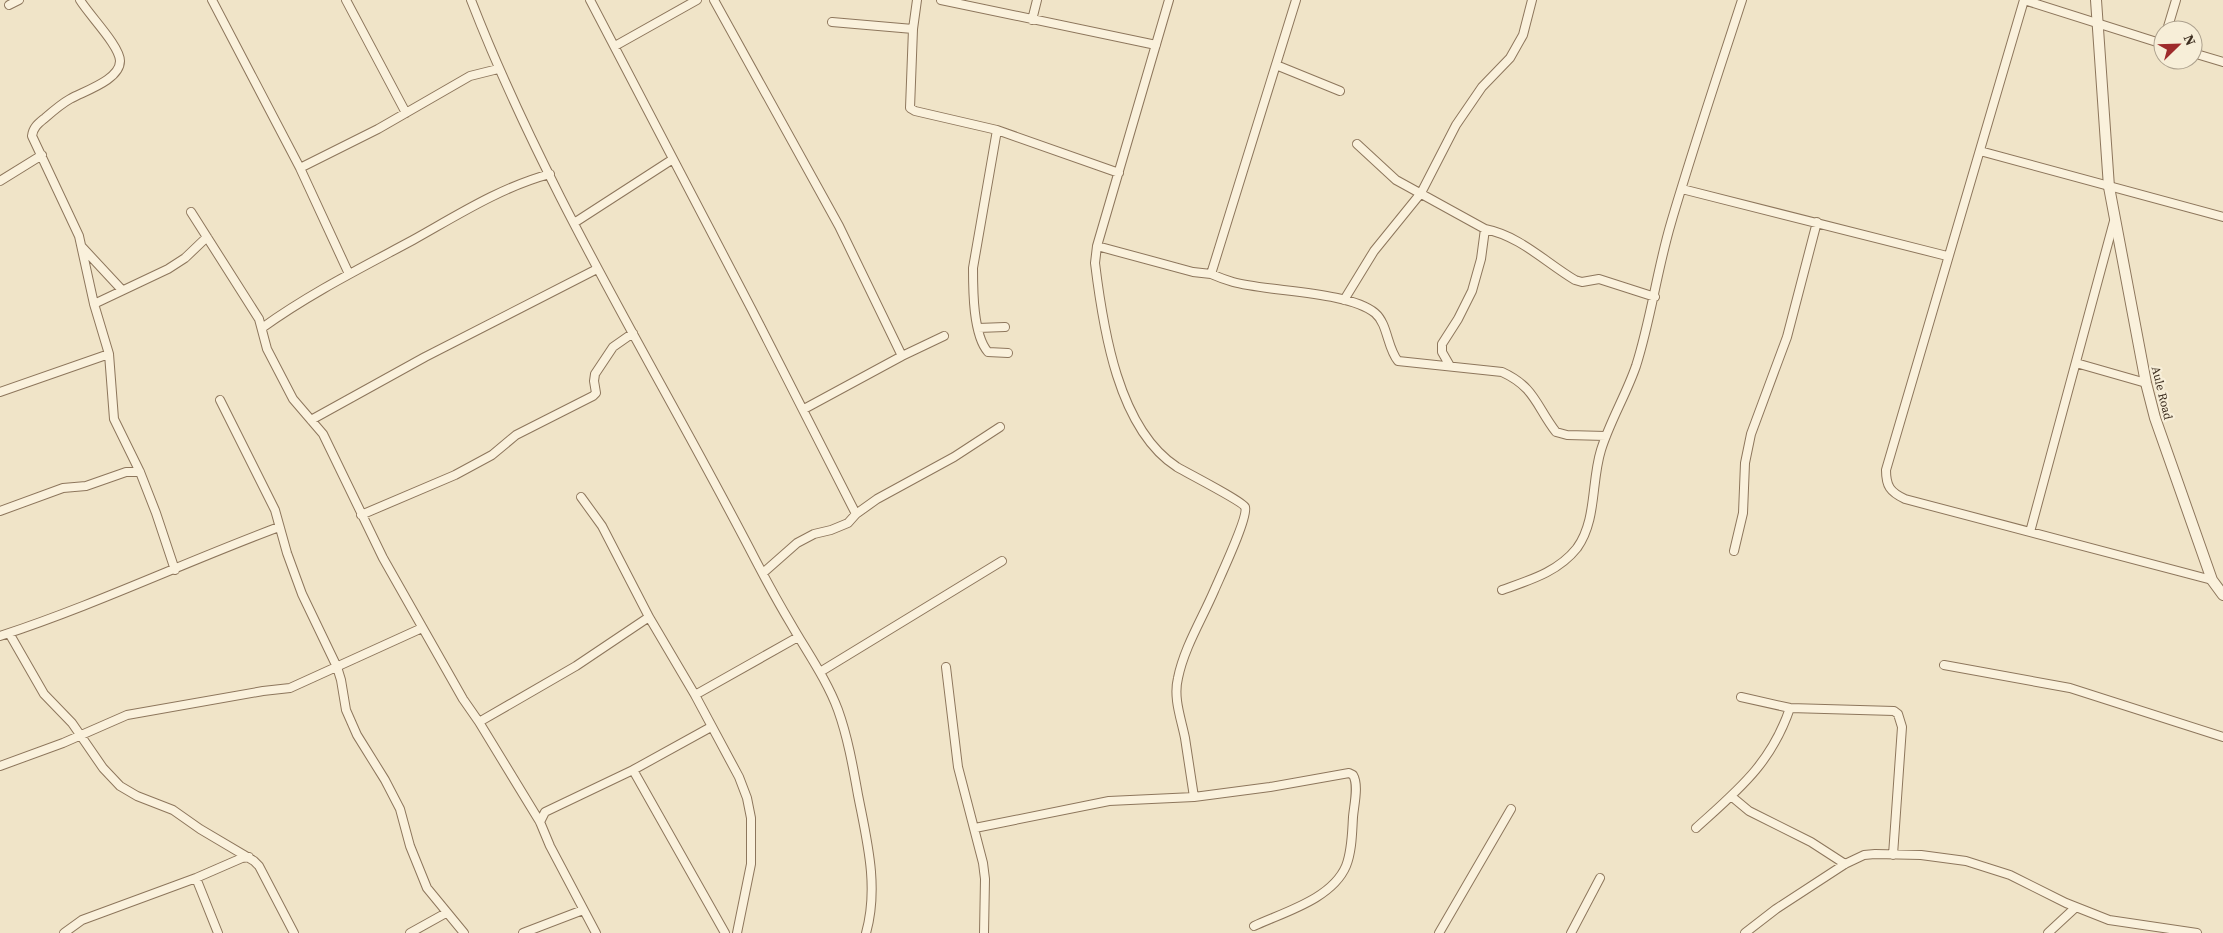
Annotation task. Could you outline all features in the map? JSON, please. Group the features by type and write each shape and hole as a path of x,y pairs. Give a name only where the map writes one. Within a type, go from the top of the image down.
{"street":[{"path":"9,5 19,0"},
{"path":"80,0 110,39 120,61 117,71 109,79 62,104 35,126 32,136 73,220 82,247 94,304 109,354 114,419 140,472 175,570"},
{"path":"212,0 300,168 349,274"},
{"path":"346,0 406,112"},
{"path":"471,0 498,69 597,269 798,637 820,672 838,708 849,746 870,856 873,897 866,933"},
{"path":"590,0 804,409 856,514"},
{"path":"615,46 697,0"},
{"path":"714,0 839,226 902,356"},
{"path":"917,0 913,29 910,108 915,111 997,130 1119,174"},
{"path":"941,0 1156,45"},
{"path":"1032,20 1037,0"},
{"path":"1169,0 1097,246 1094,263 1115,372 1130,412 1154,448 1175,466 1240,501 1245,507 1246,514 1186,652 1177,679 1176,700 1185,736 1194,797"},
{"path":"1211,274 1296,0"},
{"path":"1344,300 1374,251 1421,193 1456,125 1487,80 1503,67 1510,58 1522,34 1532,0"},
{"path":"1502,590 1550,572 1576,548 1590,520 1594,480 1606,436 1635,368 1655,297 1671,224 1694,145 1742,0"},
{"path":"2153,41 2097,25 2024,0 1947,256 1886,470 1888,487 1894,494 1905,499 2212,580"},
{"name":"Aule Road","path":"2096,0 2109,187 2146,383 2155,418 2212,580 2223,595"},
{"path":"2170,20 2176,0"},
{"path":"832,22 913,29"},
{"path":"2203,56 2223,62"},
{"path":"1276,65 1340,91"},
{"path":"300,168 378,129 470,76 498,69"},
{"path":"997,130 973,283 978,328 983,346 988,352 1008,353"},
{"path":"1357,144 1389,174 1485,229 1499,232 1528,247 1575,280 1582,282 1599,279 1655,297"},
{"path":"1980,151 2223,217"},
{"path":"0,181 42,155"},
{"path":"574,223 673,159"},
{"path":"262,328 309,296 479,204 518,185 550,174"},
{"path":"1682,189 1947,256"},
{"path":"192,212 259,319 267,349 292,399 311,420 330,446 362,515 422,628 462,700 480,722 540,822 550,846 596,933"},
{"path":"2030,532 2115,219"},
{"path":"1734,551 1743,513 1745,463 1751,434 1787,337 1817,222"},
{"path":"1450,366 1442,352 1442,344 1472,291 1481,259 1485,229"},
{"path":"94,304 177,264 207,237"},
{"path":"1097,246 1193,272 1211,274 1233,282 1344,300 1374,312 1379,317 1398,361 1502,372 1512,377 1534,396 1556,432 1567,435 1606,436"},
{"path":"82,247 122,290"},
{"path":"311,420 425,357 597,269"},
{"path":"978,328 1005,327"},
{"path":"362,515 455,475 492,455 516,435 593,396 596,393 594,377 605,359 613,347 633,333"},
{"path":"804,409 902,356 944,336"},
{"path":"0,392 109,354"},
{"path":"2076,363 2146,383"},
{"path":"220,400 276,510 279,527 302,594 337,667 346,710 357,735 393,795 427,888 464,933"},
{"path":"763,573 797,543 814,534 848,523 856,514 897,487 954,457 1000,427"},
{"path":"0,511 63,488 86,486 126,472 140,472"},
{"path":"581,497 597,518 650,618 695,695 711,728 739,777 747,798 751,818 751,864 738,933"},
{"path":"0,636 81,608 279,527"},
{"path":"820,672 1002,561"},
{"path":"480,722 576,666 650,618"},
{"path":"0,766 128,716 263,691 290,688 422,628"},
{"path":"10,632 44,694 81,734 103,768 120,786 137,796 173,810 200,829 249,857 259,866 294,933"},
{"path":"695,695 798,637"},
{"path":"1944,665 2070,688 2223,737"},
{"path":"946,667 958,767 975,828 985,879 984,933"},
{"path":"1741,697 1790,708 1894,711 1898,714 1902,727 1892,855"},
{"path":"1696,828 1759,768 1782,730 1790,708"},
{"path":"540,822 545,812 633,770 711,728"},
{"path":"633,770 725,933"},
{"path":"975,828 1108,801 1194,797 1349,774 1355,778 1352,844 1342,874 1322,894 1254,926"},
{"path":"1731,796 1749,812 1811,842 1845,864"},
{"path":"1438,933 1511,809"},
{"path":"1745,933 1776,909 1845,864 1864,855 1921,855 1966,861 2010,875 2076,907 2109,920 2197,933"},
{"path":"64,933 82,920 196,878 242,858 249,857"},
{"path":"196,878 218,933"},
{"path":"1571,933 1600,878"},
{"path":"2048,933 2076,907"},
{"path":"523,933 583,910"},
{"path":"410,933 446,913"}]}
